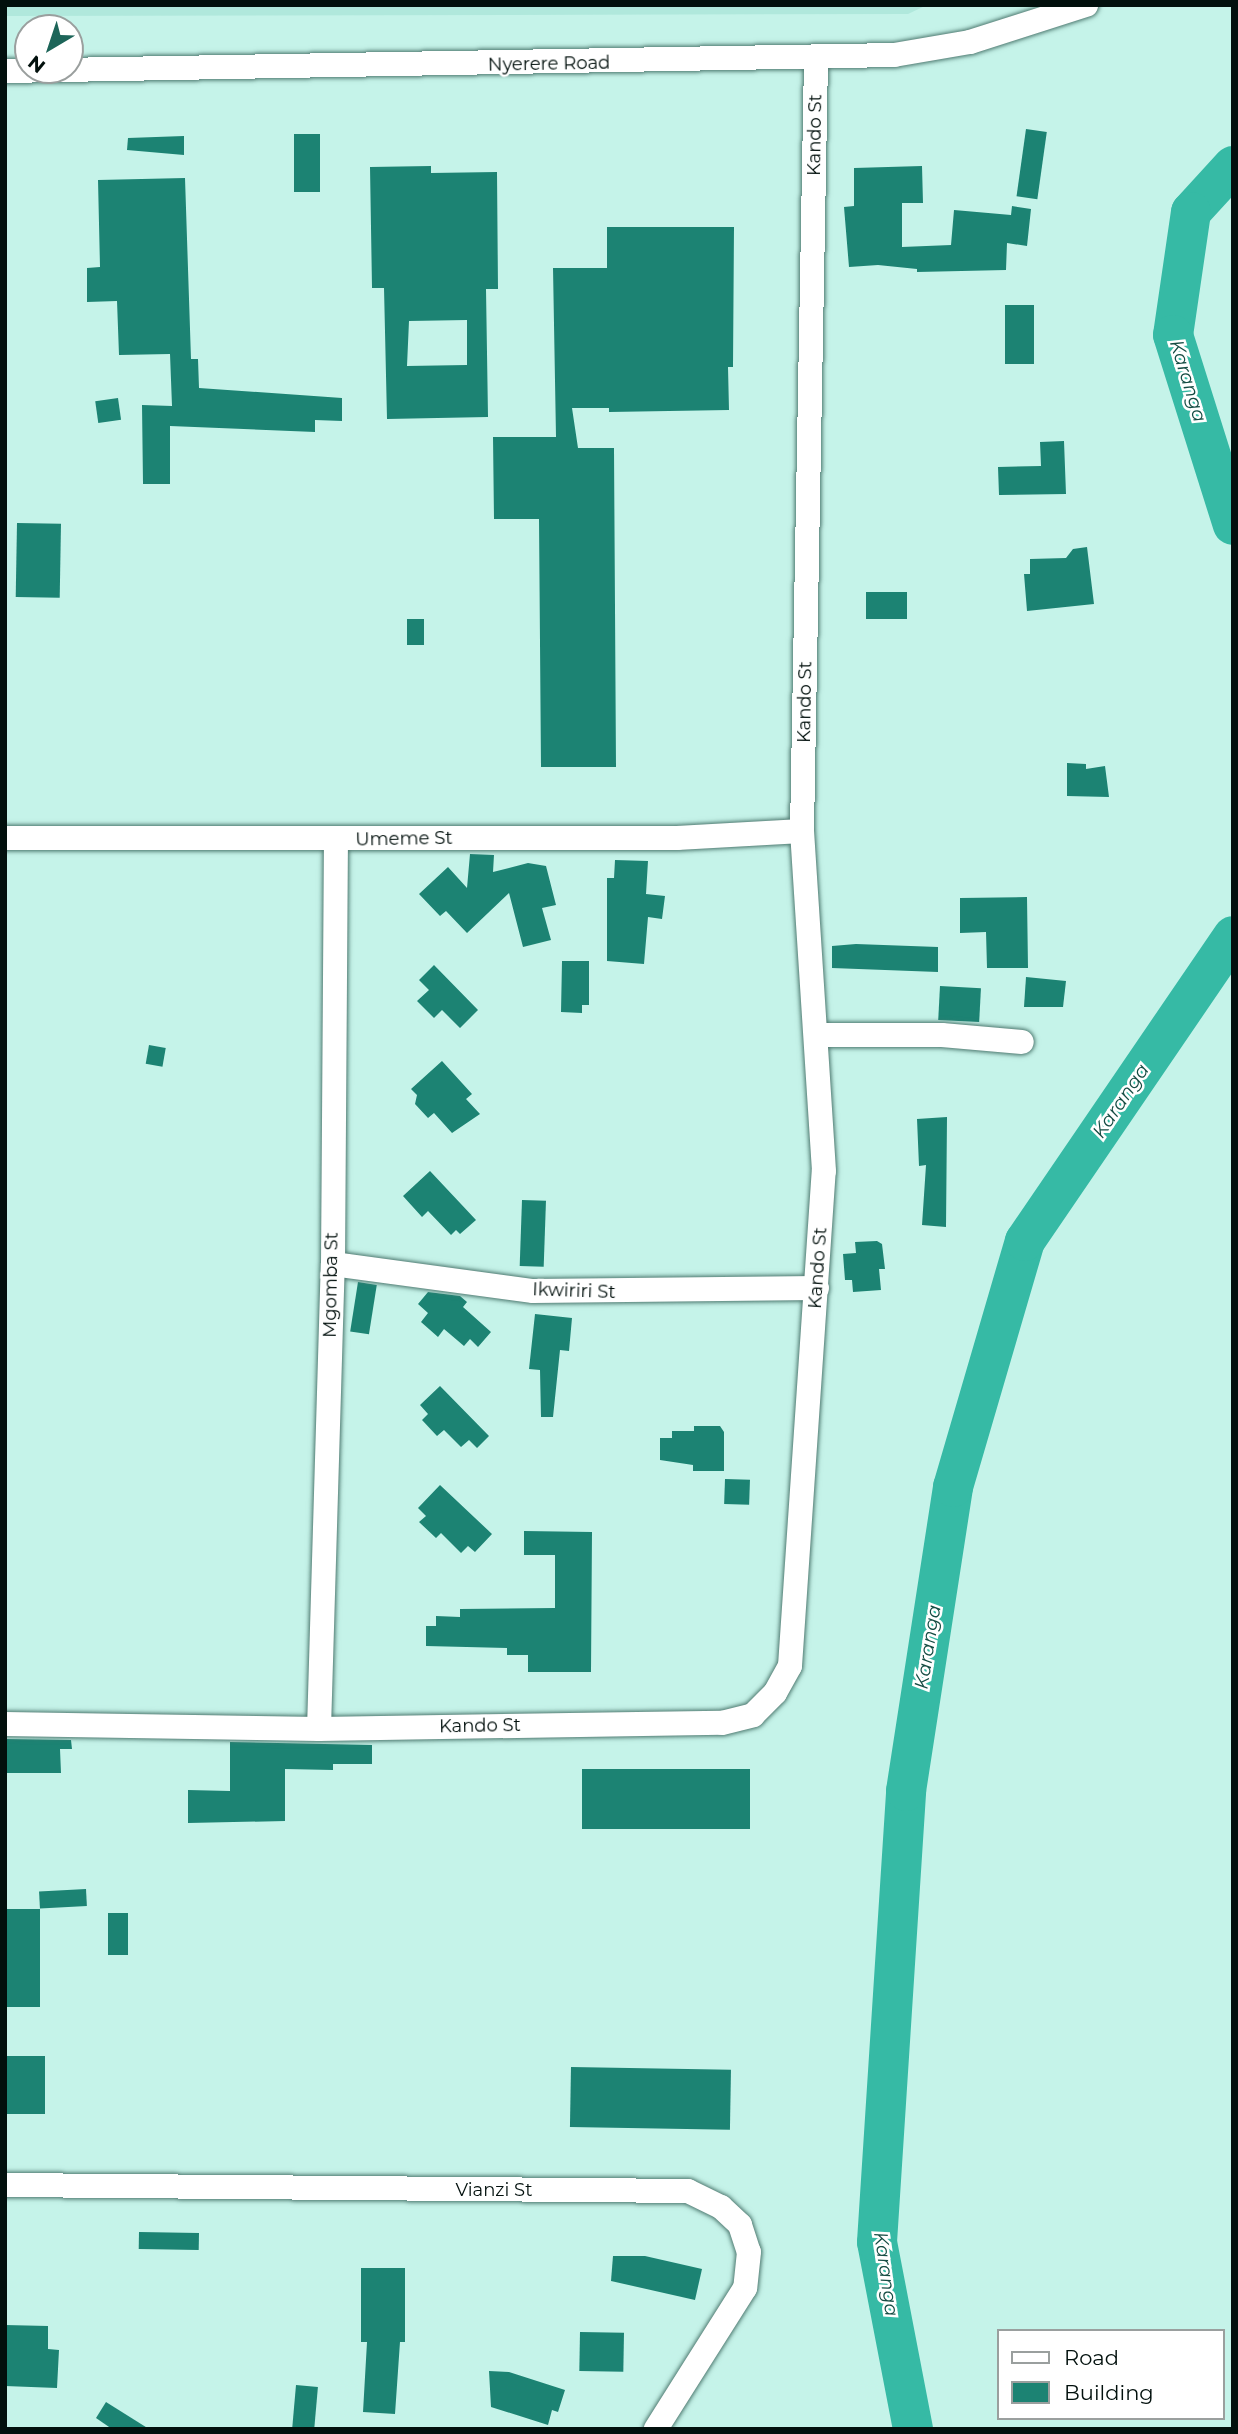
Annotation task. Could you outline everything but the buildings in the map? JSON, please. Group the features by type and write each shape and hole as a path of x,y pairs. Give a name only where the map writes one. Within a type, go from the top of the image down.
{"street":[{"name":"Nyerere Road","path":"5,71 816,59 894,55 970,42 1086,5"},
{"name":"Kando St","path":"5,1724 318,1729 722,1723 753,1715 775,1693 790,1666 824,1171 819,1035 802,831 816,59"},
{"name":"Umeme St","path":"5,838 677,838 802,831"},
{"name":"Mgomba St","path":"318,1729 333,1264 336,840"},
{"path":"819,1035 942,1035 1022,1042"},
{"name":"Ikwiriri St","path":"333,1264 533,1290 817,1288"},
{"name":"Vianzi St","path":"5,2185 688,2192 721,2207 740,2225 749,2252 745,2288 656,2429"}],"shaded area":[{"path":"5,5 927,5 908,14 5,16"}],"waterway":[{"name":"Karanga","path":"1233,166 1191,212 1173,335 1233,525"},
{"name":"Karanga","path":"913,2429 877,2242 906,1791 953,1487 1025,1241 1233,936"}]}
